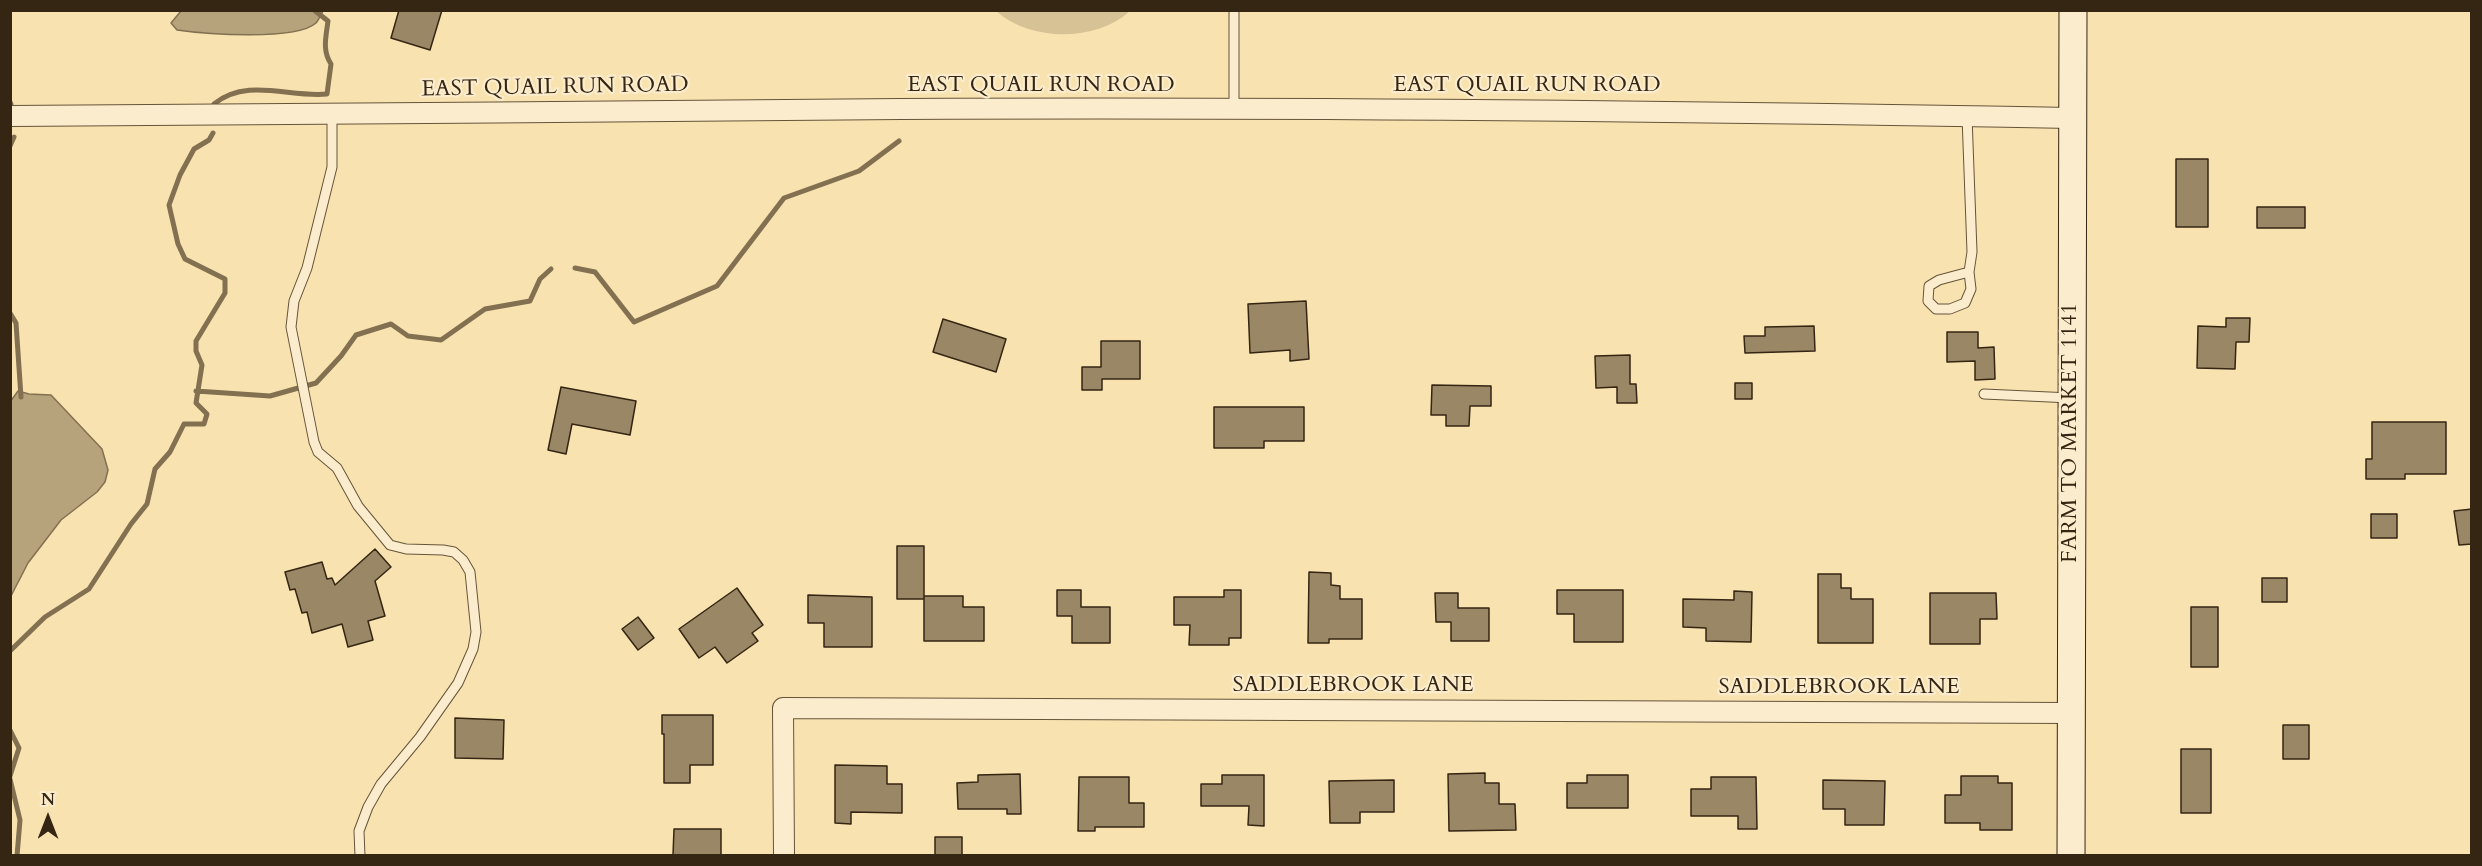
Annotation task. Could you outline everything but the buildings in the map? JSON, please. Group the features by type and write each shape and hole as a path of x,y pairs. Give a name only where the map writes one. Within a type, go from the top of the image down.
{"street":[{"name":"FARM TO MARKET 1141","path":"2071,855 2073,10"},
{"name":"EAST QUAIL RUN ROAD","path":"10,116 916,109 1706,111 2071,118"},
{"name":"SADDLEBROOK LANE","path":"784,855 783,708 2071,713"}],"lane":[{"path":"1234,10 1234,110"},
{"path":"332,115 332,167 307,268 294,301 291,327 309,420 318,452 337,468 358,506 390,545 406,549 454,552 463,560 470,572 476,632 473,648 458,683 420,737 381,784 368,807 359,831 360,855"},
{"path":"1967,116 1972,252 1971,290 1965,303 1950,309 1936,309 1928,301 1929,286 1939,280 1970,272"},
{"path":"1984,394 2071,398"}],"shaded area":[{"path":"181,11 323,11 316,23 305,29 249,35 177,30 171,23"},
{"path":"996,11 1130,11 1100,28 1082,33 1063,34 1045,33 1027,28 1010,21"},
{"path":"18,391 51,395 102,449 108,470 105,482 97,492 61,520 28,563 11,596 10,402"}],"waterway":[{"path":"214,104 227,96 254,90 327,94 331,64 326,48 328,21 314,10"},
{"path":"10,651 45,617 89,589 131,524 147,504 155,469 170,452 184,424 204,424 207,414 196,403 202,365 196,351 196,341 225,293 225,279 185,259 178,244 169,205 180,175 194,149 209,140 213,133"},
{"path":"10,146 14,137"},
{"path":"575,268 595,272 634,322 717,286 784,198 859,171 899,141"},
{"path":"196,391 270,396 316,383 341,356 356,335 391,324 408,336 441,340 485,309 530,301 540,279 551,269"},
{"path":"10,313 16,323 21,397"},
{"path":"10,730 19,748 10,776"},
{"path":"10,779 20,820 17,856"}]}
